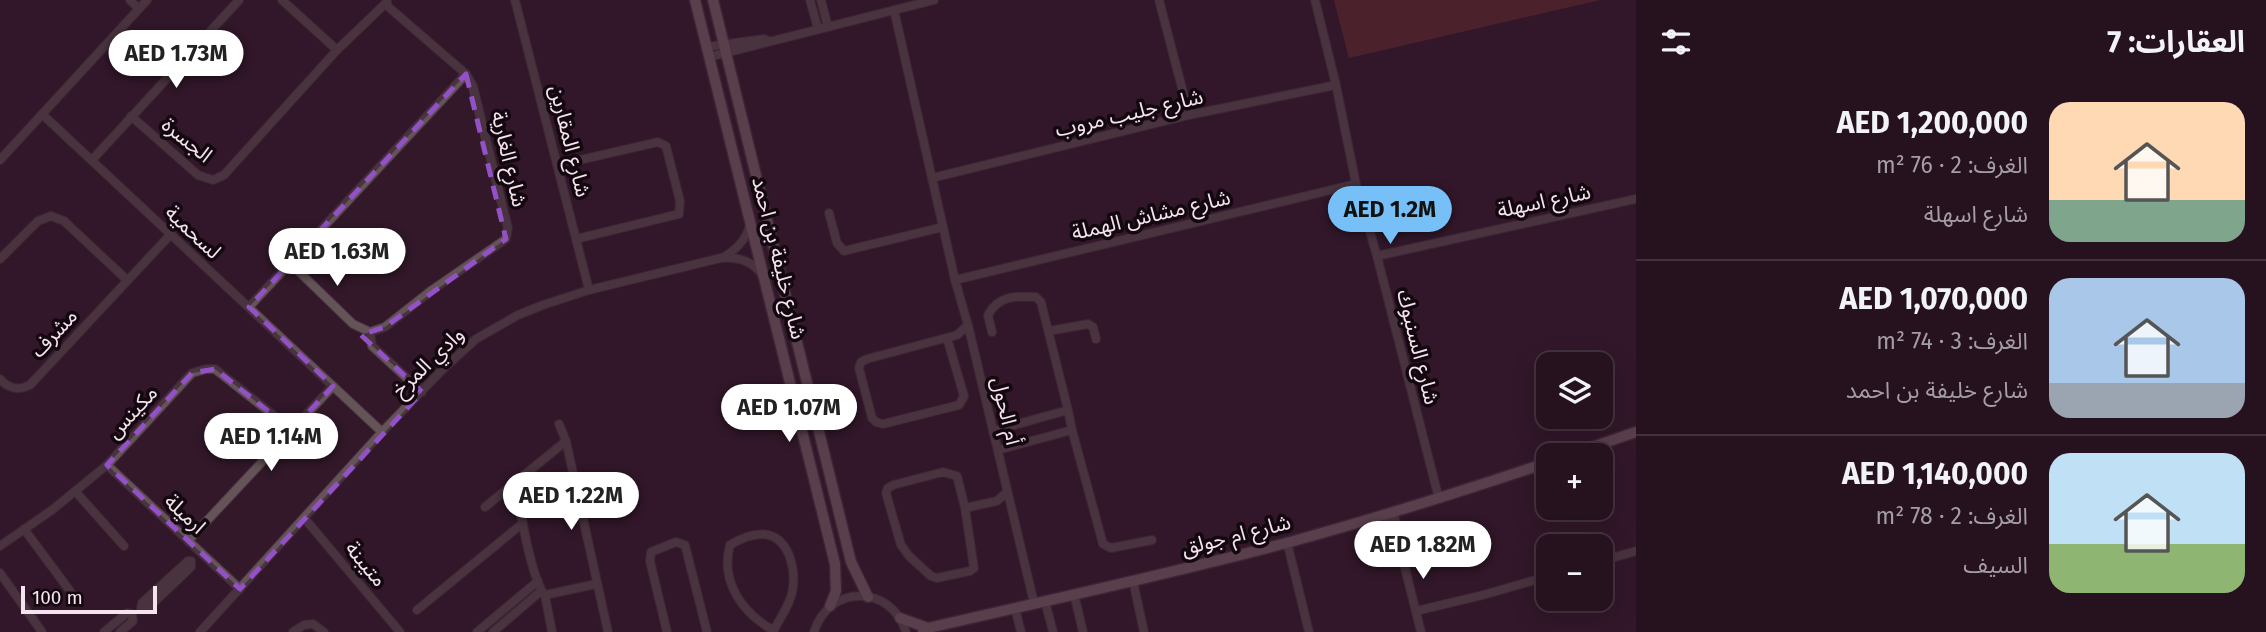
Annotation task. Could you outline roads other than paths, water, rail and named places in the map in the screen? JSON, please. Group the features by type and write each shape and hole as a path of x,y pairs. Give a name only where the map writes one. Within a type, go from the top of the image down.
{"street":[{"path":"130,0 139,9"},
{"path":"0,160 147,0"},
{"name":"الجسرة","path":"92,160 239,0"},
{"path":"282,0 337,50"},
{"name":"شارع المقارين","path":"516,0 589,290"},
{"name":"شارع خليفة بن احمد","path":"695,0 835,564 836,591 830,606"},
{"name":"شارع خليفة بن احمد","path":"713,0 851,562 868,597"},
{"path":"810,0 818,29"},
{"path":"821,0 828,27"},
{"path":"707,52 766,44 769,41 934,0"},
{"path":"1159,0 1189,116"},
{"name":"شارع السنبوك","path":"1315,0 1356,184 1439,499"},
{"path":"248,307 466,74 387,2"},
{"name":"الجسرة","path":"131,116 198,175 213,180 224,175 337,50 387,2"},
{"name":"أم الحول","path":"894,10 955,280 1007,492 1039,602 1053,632"},
{"name":"شارع الغارية","path":"370,332 386,327 432,290 506,239 508,228 477,99 466,74"},
{"name":"شارع جليب مروب","path":"932,178 1189,116 1336,85"},
{"name":"لسحمية","path":"42,114 382,432"},
{"path":"558,165 658,142 666,146 680,201 679,214 576,239"},
{"name":"شارع مشاش الهملة","path":"955,280 1356,184"},
{"name":"شارع اسهلة","path":"1377,256 1636,199"},
{"path":"829,213 837,243 844,251 943,227"},
{"path":"0,259 38,220 51,216 64,221 127,280"},
{"name":"وادي المرخ","path":"200,632 382,432 460,353 518,314 589,290 721,258 744,240 751,222"},
{"name":"مشرف","path":"0,379 15,389 30,385 171,234"},
{"name":"وادي المرخ","path":"721,258 743,260 753,265 766,282"},
{"path":"290,262 353,324 370,332 372,346 422,392"},
{"path":"992,332 988,315 1000,300 1023,296 1036,297 1041,302 1072,430 1104,544 1111,548 1152,540"},
{"path":"1049,331 1088,324 1093,327 1096,339"},
{"path":"947,338 964,396 959,405 883,424 876,422 872,418 859,368 861,362 957,335 968,325"},
{"name":"مكينس","path":"0,546 107,466 192,373 215,369 292,430"},
{"path":"188,541 333,386"},
{"path":"993,431 1068,410"},
{"path":"559,424 566,441 608,632"},
{"path":"998,450 1072,430"},
{"path":"1604,443 1636,432"},
{"path":"485,507 566,441"},
{"name":"ارميلة","path":"107,466 240,589"},
{"name":"شارع ام جولق","path":"900,618 926,630 1133,581 1390,513 1536,466"},
{"path":"943,472 951,473 957,476 965,508 974,568 937,578 931,576 909,556 901,545 886,493 893,485 943,472"},
{"path":"515,481 523,523 552,632"},
{"path":"75,491 124,546"},
{"path":"965,508 997,501 1007,492"},
{"path":"1390,513 1421,632"},
{"name":"متيبنة","path":"305,519 400,632"},
{"path":"416,610 523,523"},
{"path":"24,529 70,591"},
{"path":"763,534 775,535 784,542 793,564 795,578 791,597 773,631 745,609 733,588 726,561 730,545 763,534"},
{"path":"667,632 650,561 651,552 676,542 685,545 707,632"},
{"path":"1287,542 1309,632"},
{"path":"158,593 180,572 192,565 191,561 200,551"},
{"path":"1613,558 1636,551"},
{"path":"0,573 42,632"},
{"path":"1416,611 1536,580"},
{"path":"477,632 538,581"},
{"path":"1133,581 1144,632"},
{"path":"493,632 543,593 596,584"},
{"path":"1074,594 1083,632"},
{"path":"814,632 820,618 830,606 852,597 868,597 890,606 900,618 906,632"},
{"path":"1015,608 1021,632"},
{"path":"109,630 128,613 132,614 133,621 120,632"},
{"path":"293,632 304,625 313,624 324,632"}]}
